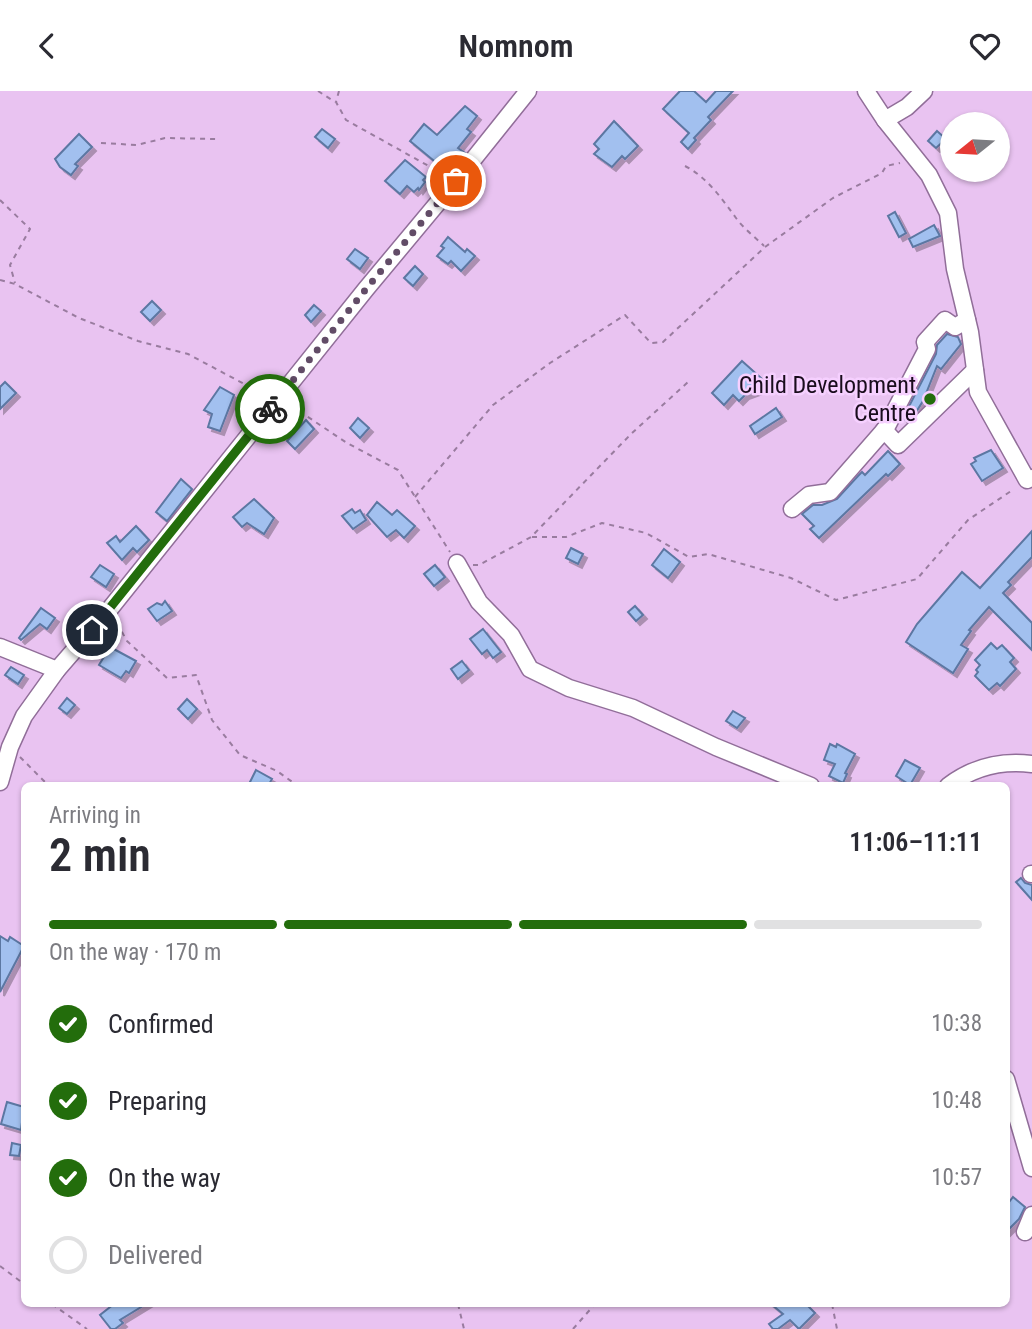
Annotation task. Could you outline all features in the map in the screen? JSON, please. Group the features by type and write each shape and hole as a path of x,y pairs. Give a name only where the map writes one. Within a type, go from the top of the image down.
{"street":[{"path":"0,782 10,747 24,716 57,670 109,610 528,91"},
{"path":"866,91 885,120 929,175 948,213 955,269 982,402 1030,479"},
{"path":"885,120 907,107 924,91"},
{"path":"792,509 809,495 830,492 884,430 928,349 925,342 946,320 955,327 967,320"},
{"path":"884,430 898,445 975,370"},
{"path":"457,563 480,602 511,635 530,669 569,688 633,708 716,747 801,782"},
{"path":"0,647 57,670"},
{"path":"954,782 991,765 1010,762 1032,764"},
{"path":"1010,1093 1032,1168"},
{"path":"1025,1232 1032,1215"}],"path":[{"path":"318,91 336,102 346,120 456,181"},
{"path":"336,102 339,91"},
{"path":"100,143 137,145 165,138 216,139"},
{"path":"415,497 493,405 550,363 625,315 651,343 663,342 765,247 833,198 882,173 886,166 900,163 912,154"},
{"path":"685,166 693,170 725,201 736,219 765,247"},
{"path":"0,200 30,229 10,265 15,284"},
{"path":"0,280 15,284 79,318 138,341 188,353 305,415 347,443 398,470 457,563 479,565 531,537 631,434 688,382"},
{"path":"531,537 566,537 602,523 646,533 689,557 708,554 791,578 836,600 917,579 968,520 1030,479"},
{"path":"109,610 127,641 167,678 196,675 212,720 240,755 277,771 292,782"},
{"path":"10,747 46,782"},
{"path":"0,1266 21,1282"},
{"path":"56,1307 87,1329"},
{"path":"459,1307 464,1329"},
{"path":"573,1329 592,1307"},
{"path":"833,1307 837,1329"}],"building":[{"path":"680,91 694,91 706,102 716,91 733,91 708,117 711,120 694,138 696,140 688,149 681,142 689,133 663,109"},
{"path":"465,106 477,116 467,129 471,132 458,148 465,153 450,171 410,141 424,124 437,135"},
{"path":"614,121 638,146 625,159 622,156 612,167 594,154 599,149 594,144"},
{"path":"322,129 335,139 328,148 315,137"},
{"path":"937,131 940,134 940,144 936,148 928,141"},
{"path":"79,134 92,147 75,164 78,166 71,175 60,167 55,159"},
{"path":"405,160 426,177 419,190 418,188 414,192 407,186 400,194 385,181"},
{"path":"895,212 906,233 899,237 888,216"},
{"path":"934,225 940,236 913,247 909,239"},
{"path":"448,237 465,252 467,249 475,256 461,271 451,261 448,264 437,256"},
{"path":"355,249 368,258 360,269 347,259"},
{"path":"415,266 423,274 413,286 404,278"},
{"path":"152,301 161,310 150,321 141,312"},
{"path":"314,305 321,311 311,322 305,315"},
{"path":"947,334 958,337 961,344 941,369 937,366 923,401 907,421 903,418 936,354 937,345"},
{"path":"742,361 761,378 756,383 759,390 745,395 739,401 733,395 724,405 712,393"},
{"path":"5,382 16,393 0,409 0,387"},
{"path":"220,387 234,395 220,431 208,427 212,414 204,410"},
{"path":"776,408 782,417 755,434 750,426"},
{"path":"358,418 369,428 360,438 350,428"},
{"path":"306,420 314,429 295,449 287,441"},
{"path":"991,450 1003,468 982,481 971,464 976,461 974,458"},
{"path":"888,451 900,464 819,538 810,529 814,526 802,514 813,505 822,505 837,499 862,472 865,475"},
{"path":"181,479 192,489 167,521 156,512"},
{"path":"254,499 274,518 264,534 247,523 242,527 233,517"},
{"path":"377,502 392,515 397,510 415,526 404,538 396,530 387,537 367,515"},
{"path":"352,509 355,513 360,510 366,520 353,529 342,516"},
{"path":"136,526 149,540 137,552 133,548 122,560 107,543 116,536 120,542"},
{"path":"1032,531 1032,557 1008,582 1011,585 1003,593 1032,623 1032,650 989,607 969,630 971,631 961,645 968,649 953,673 906,642 917,624 962,572 980,588"},
{"path":"571,548 583,554 578,564 566,558"},
{"path":"664,549 680,562 668,578 652,565"},
{"path":"100,565 114,574 106,587 91,577"},
{"path":"435,565 445,577 434,586 424,574"},
{"path":"165,601 172,611 157,621 148,609 157,603 162,605"},
{"path":"635,606 643,615 636,621 628,612"},
{"path":"41,608 55,618 47,629 40,624 21,640 19,638"},
{"path":"483,629 501,652 493,658 487,650 482,654 470,639"},
{"path":"991,643 997,649 1002,645 1014,658 1010,662 1016,669 1000,686 997,683 989,690 975,676 980,665 975,660"},
{"path":"110,647 136,661 129,673 126,671 121,678 99,665"},
{"path":"462,661 469,670 458,679 451,669"},
{"path":"11,667 24,675 18,684 5,675"},
{"path":"67,698 75,705 67,714 59,708"},
{"path":"187,699 197,709 188,719 178,709"},
{"path":"733,711 745,718 737,728 726,721"},
{"path":"830,744 836,747 837,744 855,754 843,782 829,776 835,764 824,760"},
{"path":"905,760 920,768 912,782 905,782 896,776"},
{"path":"256,770 272,779 270,782 250,782"},
{"path":"1021,878 1032,885 1032,900 1016,882"},
{"path":"0,936 8,941 10,937 21,944 21,952 0,992"},
{"path":"7,1102 21,1106 21,1130 1,1124"},
{"path":"12,1143 21,1145 19,1156 10,1155"},
{"path":"1013,1197 1025,1207 1010,1228 1010,1201"},
{"path":"110,1307 141,1307 120,1320 123,1323 115,1329 111,1329 100,1315"},
{"path":"775,1307 809,1307 815,1313 799,1329 790,1320 778,1329 773,1329 769,1324 783,1314"}],"way so far":[{"path":"270,409 456,181"}],"place":[{"name":"Child Development Centre","path":"930,399"}],"route":[{"path":"92,630 270,409"}]}
